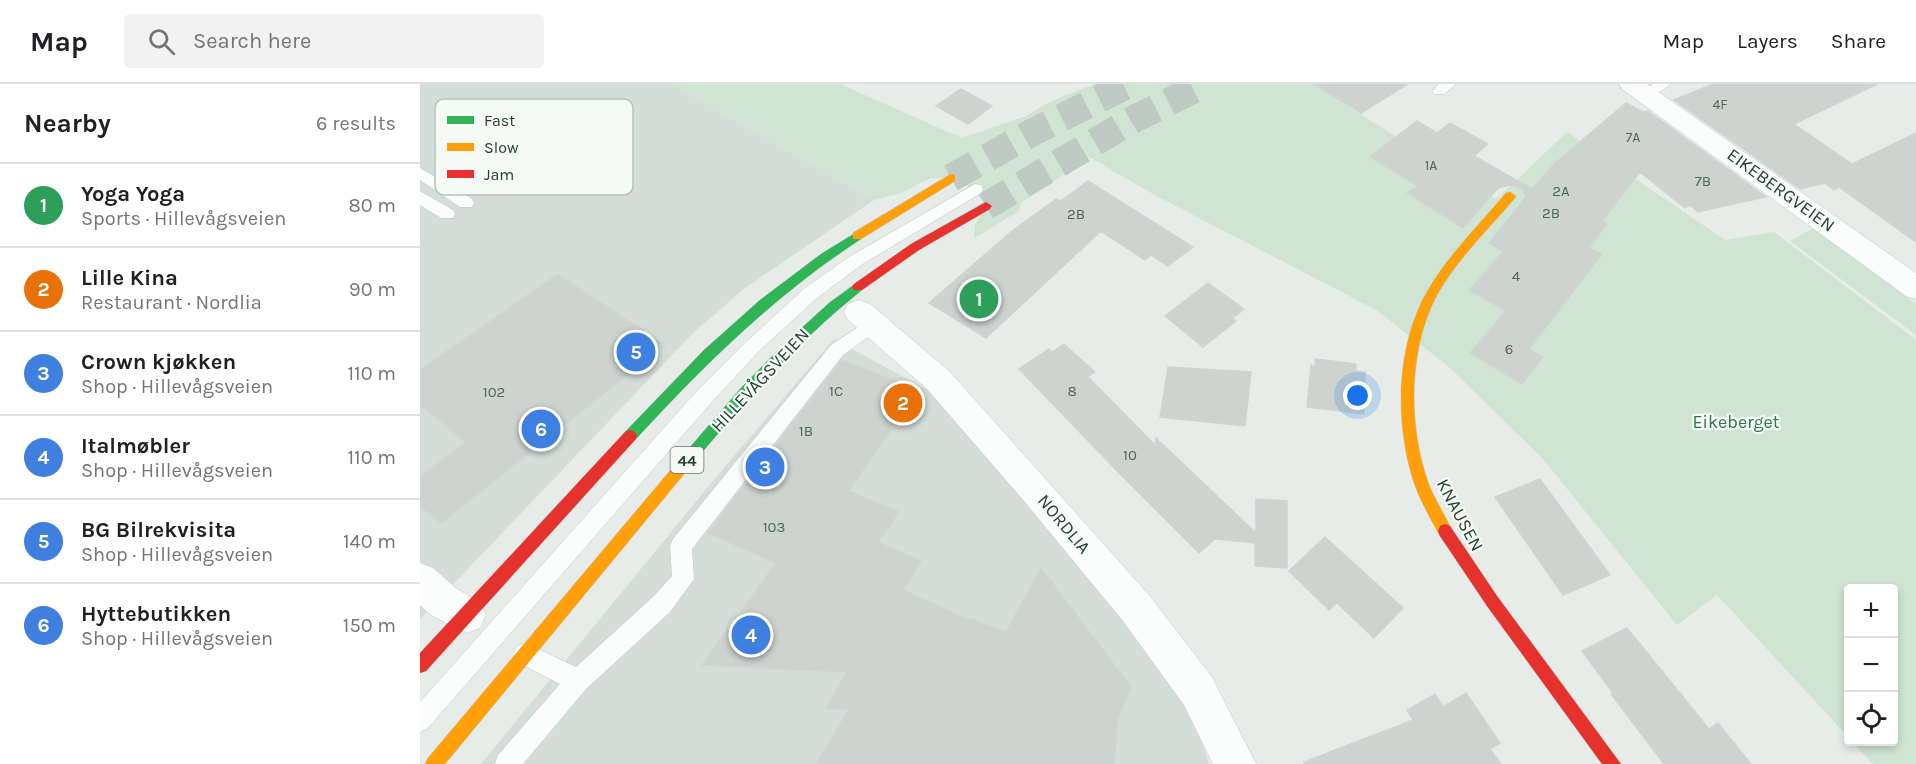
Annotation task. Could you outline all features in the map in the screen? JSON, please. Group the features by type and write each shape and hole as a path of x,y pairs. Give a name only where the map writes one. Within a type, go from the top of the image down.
{"main road":[{"path":"420,665 674,388 735,327 787,284 839,247 951,178"},
{"name":"KNAUSEN","path":"1510,196 1488,225 1446,270 1424,309 1415,339 1410,386 1410,423 1414,455 1423,487 1460,554 1612,764"},
{"name":"HILLEVÅGSVEIEN","path":"434,764 732,406 807,329 885,267 986,206"}],"street":[{"name":"EIKEBERGVEIEN","path":"1647,87 1916,288"},
{"name":"NORDLIA","path":"866,318 938,380 1036,490 1136,608 1198,691 1235,764"},
{"path":"420,580 444,602 467,615"}],"lane":[{"path":"420,173 435,183"},
{"name":"HILLEVÅGSVEIEN","path":"420,720 703,398 753,346 811,293 855,261 975,189"},
{"path":"454,195 466,203"},
{"path":"420,197 447,214"},
{"path":"507,764 578,681 662,604 683,579 681,546 837,350 866,318"},
{"path":"525,654 578,681"}],"shaded area":[{"path":"420,84 672,84 874,200 745,288 694,332 420,619"},
{"path":"834,339 931,392 1053,531 1155,656 1194,719 1209,764 481,764 722,470"}],"green space":[{"name":"Eikeberget","path":"672,84 840,84 962,138 1026,116 1051,101 1095,84 1312,84 1496,199 1567,132 1725,240 1774,232 1916,340 1916,764 1873,764 1856,746 1898,746 1898,584 1844,584 1844,733 1717,595 1677,625 1543,459 1450,368 1378,311 1153,194 1089,157 1021,203 1019,211 974,239 975,225 986,206 973,190 957,180 938,178 928,180 909,190 874,200"},
{"path":"1814,228 1916,304 1916,335 1790,241"}],"building":[{"path":"1313,84 1408,84 1361,113"},
{"path":"1713,84 1877,84 1794,124 1852,164 1916,133 1916,242 1839,187 1834,190 1825,183 1800,189 1674,100"},
{"path":"961,89 992,106 968,124 936,106"},
{"path":"1626,103 1643,112 1648,111 1766,197 1698,212 1690,205 1685,208 1640,172 1602,221 1607,224 1589,248 1602,254 1529,349 1543,357 1522,384 1470,353 1506,311 1469,290 1503,252 1489,243 1526,197 1522,188 1510,185 1498,188 1463,228 1407,193 1418,186 1370,157 1417,121 1437,133 1450,123 1488,144 1474,156 1532,189 1555,163"},
{"path":"1088,181 1193,247 1168,266 1151,255 1145,260 1101,231 986,338 929,303 1012,231 1056,199 1061,201"},
{"path":"558,274 665,345 441,523 420,506 420,477 466,442 420,405 420,370"},
{"path":"1208,283 1244,309 1233,318 1236,321 1203,347 1165,316"},
{"path":"1064,344 1095,372 1088,377 1155,445 1156,438 1256,533 1256,499 1287,501 1287,568 1255,566 1255,543 1215,539 1199,553 1117,471 1019,369 1049,349 1052,352"},
{"path":"1315,359 1356,364 1356,371 1365,372 1364,414 1307,407 1311,365 1315,366"},
{"path":"842,360 905,385 893,402 910,408 890,427 892,429 848,491 899,512 878,542 921,561 903,590 971,621 972,619 1006,632 1041,568 1131,687 1118,718 1114,764 816,764 849,709 826,708 847,672 702,665 776,563 708,533"},
{"path":"1168,367 1251,372 1245,426 1160,417"},
{"path":"1540,479 1610,575 1563,595 1495,497"},
{"path":"1325,537 1403,608 1374,638 1337,603 1329,610 1289,571"},
{"path":"1627,628 1709,729 1718,723 1751,764 1664,764 1582,651"},
{"path":"1466,693 1500,743 1490,749 1501,764 1304,764 1304,762 1413,720 1407,710 1435,694 1443,707"}],"tunnel":[{"path":"951,178 1033,132 1129,84"},
{"path":"986,206 1134,119 1205,84"}],"traffic: fast":[{"path":"630,436 736,328 794,279 857,236"},
{"path":"684,464 724,416 787,348 833,306 858,287"}],"traffic: slow":[{"path":"857,236 951,178"},
{"path":"1445,531 1423,487 1413,451 1408,405 1411,357 1416,333 1432,293 1459,255 1510,196"},
{"path":"434,764 684,464"}],"traffic: jam":[{"path":"858,287 915,247 986,206"},
{"path":"420,665 630,436"},
{"path":"1445,531 1492,601 1612,764"}],"place":[{"name":"Yoga Yoga","path":"979,299"},
{"name":"BG Bilrekvisita","path":"636,352"},
{"name":"Lille Kina","path":"903,403"},
{"name":"Hyttebutikken","path":"541,429"},
{"name":"Crown kjøkken","path":"765,467"},
{"name":"Italmøbler","path":"751,635"}]}
